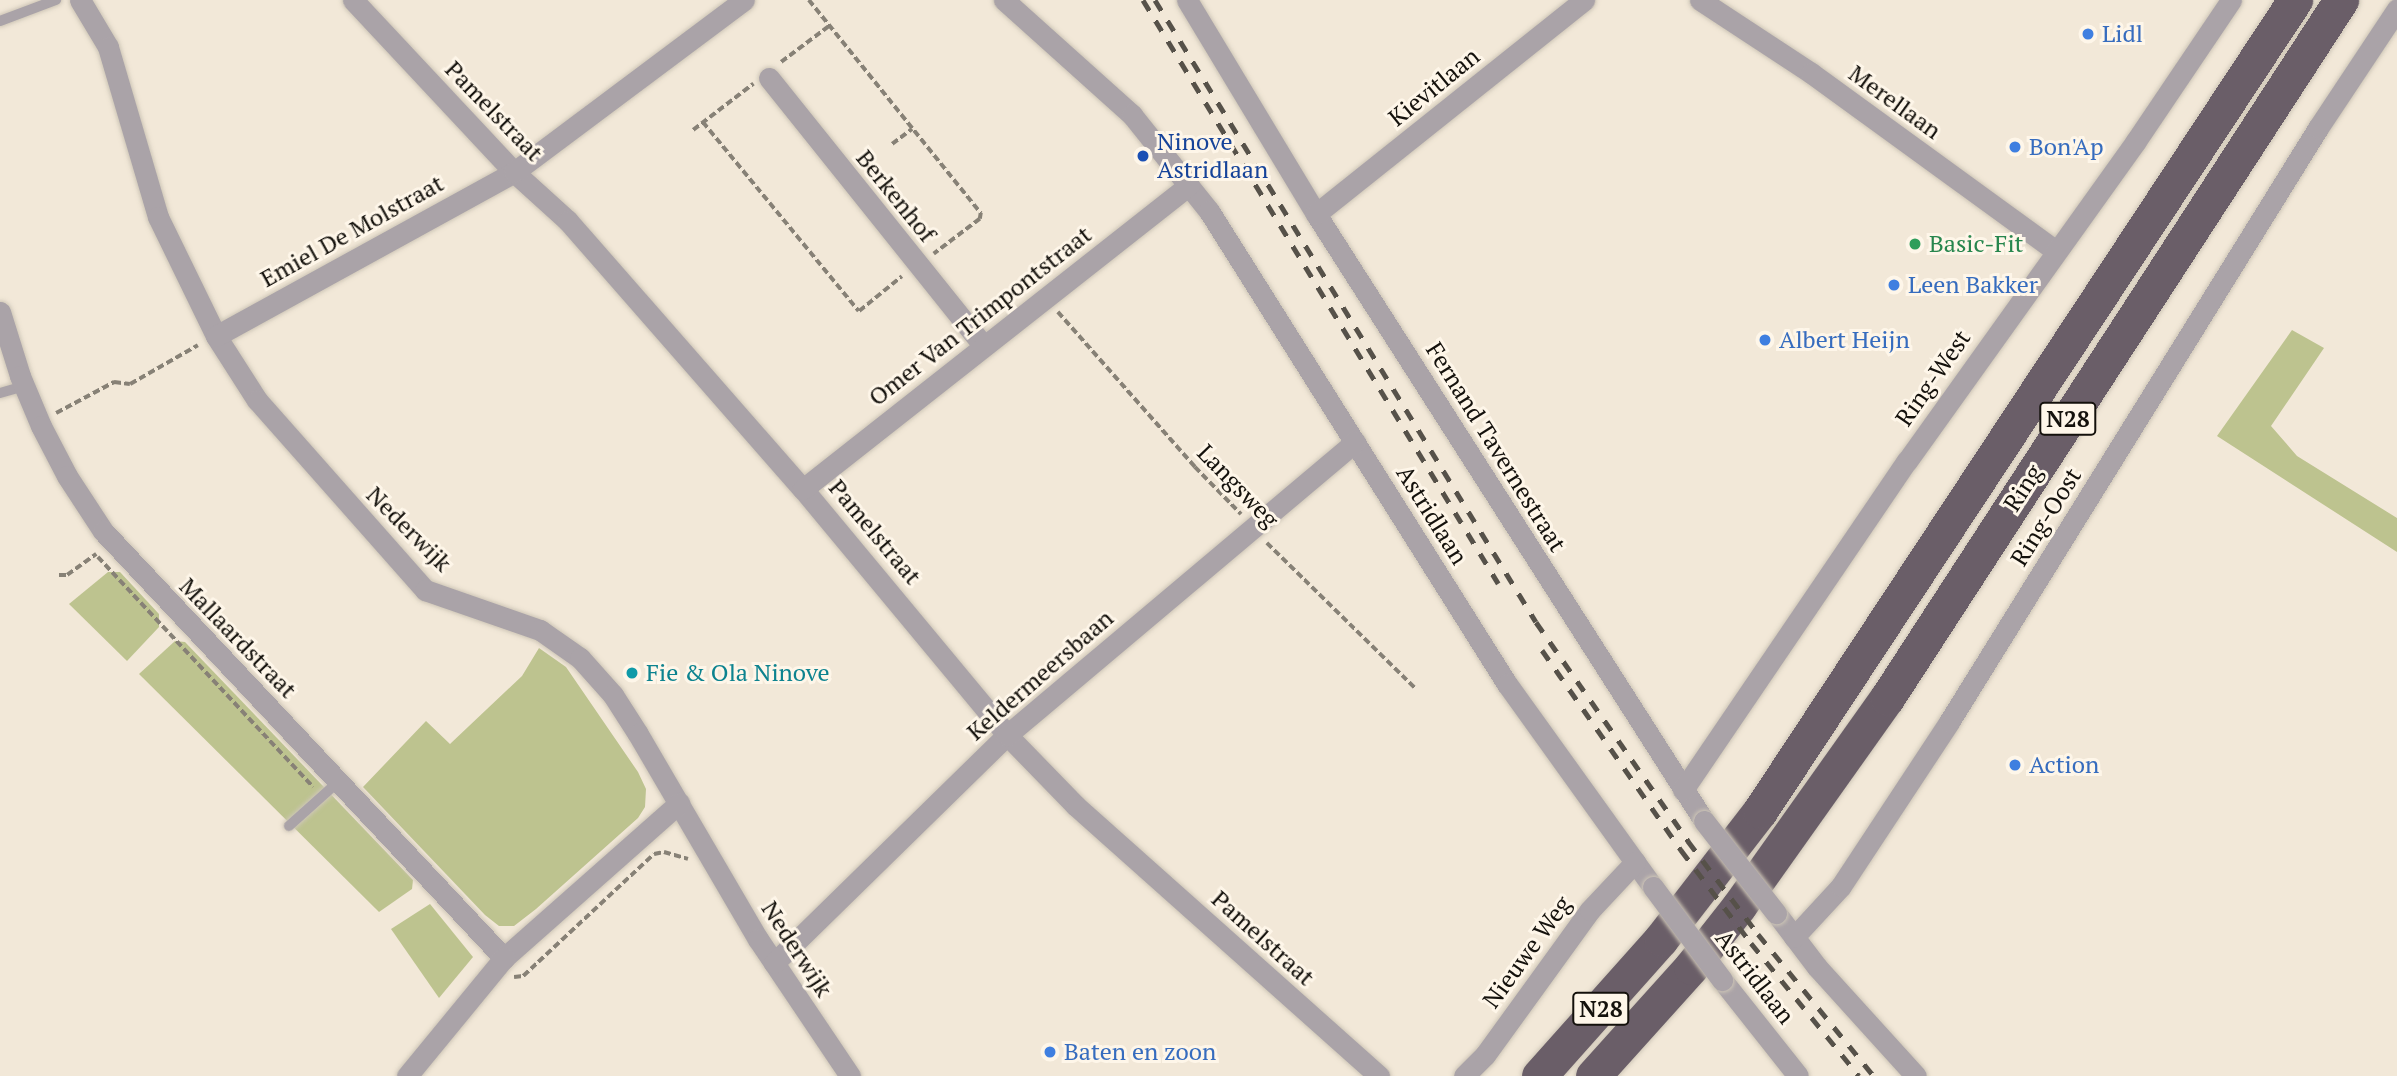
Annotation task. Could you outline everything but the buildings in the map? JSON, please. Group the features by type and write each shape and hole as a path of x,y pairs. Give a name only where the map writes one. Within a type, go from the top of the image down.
{"highway":[{"name":"Ring","path":"1539,1076 1661,939 1760,811 2295,0"},
{"name":"Ring","path":"1593,1076 1691,967 1791,835 1887,698 2341,0"}],"street":[{"name":"Nederwijk","path":"80,0 108,47 158,216 216,336 257,400 425,590 540,630 580,658 612,695 774,963 850,1076"},
{"name":"Pamelstraat","path":"352,0 514,172 568,221 803,489 1007,735 1082,812 1379,1076"},
{"name":"Emiel De Molstraat","path":"216,336 514,172 744,0"},
{"name":"Astridlaan","path":"1004,0 1111,93 1189,185 1507,684 1653,887 1798,1076"},
{"name":"Fernand Tavernestraat","path":"1188,0 1317,214 1683,790 1794,937"},
{"name":"Kievitlaan","path":"1317,214 1584,0"},
{"name":"Merellaan","path":"1700,0 1811,74 2056,251"},
{"name":"Ring-West","path":"1683,790 1907,461 2136,141 2231,0"},
{"name":"Ring-Oost","path":"1794,937 1841,886 1942,733 2318,128 2397,9"},
{"name":"Berkenhof","path":"769,78 984,345"},
{"name":"Omer Van Trimpontstraat","path":"803,489 1189,185"},
{"name":"Mallaardstraat","path":"0,312 24,386 39,422 67,476 103,531 503,958"},
{"name":"Keldermeersbaan","path":"774,963 1007,735 1355,442"},
{"path":"407,1076 503,958 679,803"},
{"name":"Nieuwe Weg","path":"1464,1076 1485,1055 1596,902 1635,862"},
{"path":"1794,937 1816,967 1916,1076"}],"lane":[{"path":"0,21 55,0"},
{"path":"0,393 24,386"},
{"path":"289,826 338,782"}],"path":[{"path":"704,122 859,311 980,219 981,213 809,0"},
{"path":"892,144 912,129"},
{"name":"Langsweg","path":"1044,298 1195,467 1416,689"},
{"path":"39,422 114,382 130,384 216,336"},
{"path":"59,575 67,575 96,554"}],"green space":[{"path":"2292,330 2324,348 2271,426 2297,456 2397,518 2397,552 2217,436"},
{"path":"108,572 120,572 159,614 159,627 127,661 69,604"},
{"path":"175,641 185,642 413,880 412,889 379,912 139,674"},
{"path":"539,648 566,667 638,772 646,789 645,807 638,818 536,909 514,926 499,926 485,915 363,787 426,721 450,744 522,676"},
{"path":"430,904 473,957 439,998 391,929"}],"railway":[{"path":"1143,0 1498,583"},
{"path":"1155,0 1536,622 1688,841 1758,934 1874,1076"},
{"path":"1542,650 1681,850 1751,943 1859,1076"}],"place":[{"name":"Lidl","path":"2088,34"},
{"name":"Bon'Ap","path":"2015,147"},
{"name":"Ninove Astridlaan","path":"1143,156"},
{"name":"Basic-Fit","path":"1915,244"},
{"name":"Leen Bakker","path":"1894,285"},
{"name":"Albert Heijn","path":"1765,340"},
{"name":"Fie & Ola Ninove","path":"632,673"},
{"name":"Action","path":"2015,765"},
{"name":"Baten en zoon","path":"1050,1052"}]}
